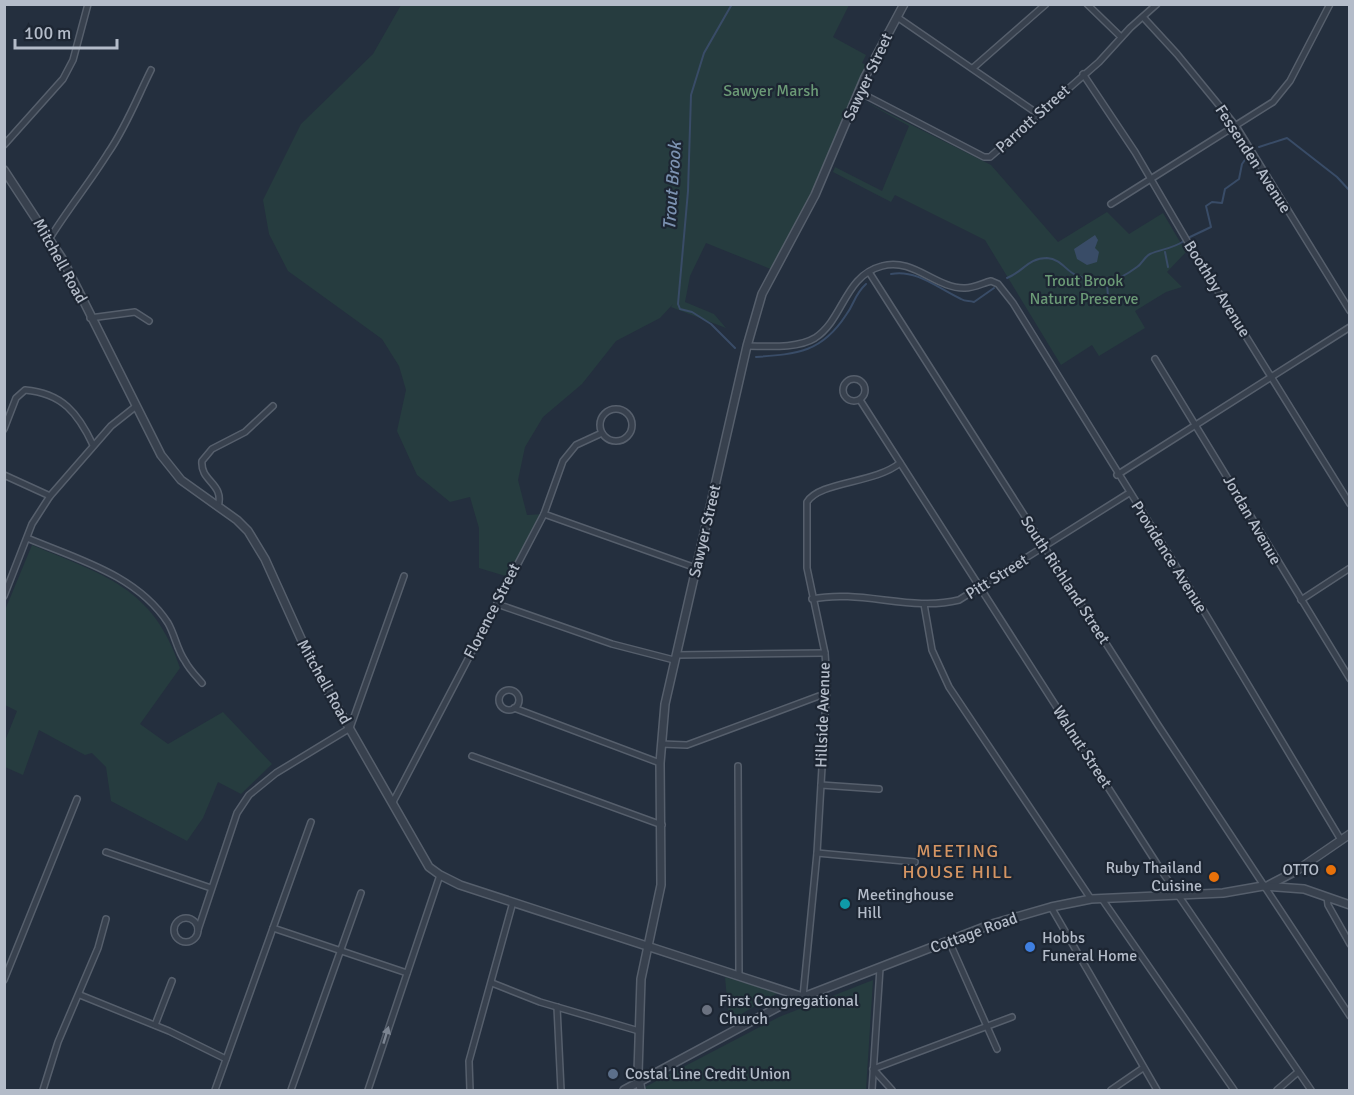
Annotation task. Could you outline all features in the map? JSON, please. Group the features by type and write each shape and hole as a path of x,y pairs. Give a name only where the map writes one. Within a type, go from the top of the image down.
{"street":[{"path":"4,145 67,73 76,53 88,4"},
{"name":"Sawyer Street","path":"641,1090 638,1082 641,979 661,885 660,763 665,704 747,346 765,287 815,195 858,92 904,4"},
{"path":"973,68 1046,4"},
{"path":"1088,4 1120,38"},
{"name":"Parrott Street","path":"858,92 984,157 990,157 1001,150 1038,114 1099,62 1120,38 1157,4"},
{"path":"1111,204 1273,102 1290,81 1330,4"},
{"path":"897,17 1038,114"},
{"name":"Fessenden Avenue","path":"1143,17 1177,54 1236,126 1350,311"},
{"path":"50,238 74,199 110,151 134,109 151,70"},
{"name":"Boothby Avenue","path":"1083,74 1150,178 1192,252 1350,504"},
{"name":"Mitchell Road","path":"4,171 50,238 161,456 176,474 237,520 258,545 307,654 424,860 440,875 513,902 803,997"},
{"name":"Providence Avenue","path":"869,272 894,264 913,268 955,287 966,289 991,281 998,284 1013,303 1202,608 1341,840"},
{"path":"747,346 782,345 816,337 829,325 853,284 869,272"},
{"name":"South Richland Street","path":"869,272 1263,886 1350,1016"},
{"path":"90,318 135,312 149,321"},
{"path":"1118,475 1350,327"},
{"name":"Jordan Avenue","path":"1155,359 1350,679"},
{"name":"Walnut Street","path":"855,379 863,384 864,394 860,400 852,402 845,398 842,390 847,382 855,379"},
{"path":"4,429 16,398 25,390 38,391 54,396 74,410 93,445"},
{"name":"Walnut Street","path":"860,400 1024,659 1178,895 1311,1090"},
{"path":"218,507 221,498 219,491 204,472 202,461 212,449 245,432 273,406"},
{"path":"4,596 32,524 50,496 93,445 135,407"},
{"path":"619,408 629,414 632,428 625,438 614,441 602,433 599,423 605,412 619,408"},
{"name":"Florence Street","path":"393,802 544,514 567,455 576,445 602,433"},
{"name":"Hillside Avenue","path":"803,997 817,853 827,693 825,653 807,567 807,502 812,495 830,487 876,477 900,463"},
{"path":"4,475 50,496"},
{"name":"Pitt Street","path":"812,599 843,596 941,605 960,600 1129,493"},
{"path":"544,514 696,568"},
{"path":"27,538 98,567 127,583 150,601 168,624 184,660 202,683"},
{"path":"1300,600 1350,568"},
{"path":"205,908 176,922 173,930 175,938 182,942 190,942 196,937 237,813 249,795 276,773 350,728 404,576"},
{"path":"497,604 612,644 675,657 825,653"},
{"path":"924,604 932,650 949,687 1091,899"},
{"path":"661,744 687,745 827,693"},
{"path":"514,708 660,763"},
{"path":"472,756 662,825"},
{"path":"738,766 739,976"},
{"path":"821,785 879,789"},
{"path":"4,980 77,800"},
{"path":"215,1090 311,822"},
{"path":"1263,886 1296,871 1350,834"},
{"path":"106,852 211,888"},
{"path":"817,853 915,862"},
{"path":"368,1090 440,875"},
{"name":"Cottage Road","path":"624,1090 776,1008 948,941 1051,907 1091,899 1223,893 1263,886 1304,889 1350,905"},
{"path":"291,1090 361,893"},
{"path":"1327,897 1328,905 1350,944"},
{"path":"1102,899 1234,1090"},
{"path":"470,1090 469,1061 513,902"},
{"path":"1051,907 1157,1090"},
{"path":"188,918 195,922 198,930"},
{"path":"43,1090 58,1042 80,995 106,920"},
{"path":"273,928 407,973"},
{"path":"948,941 997,1050"},
{"path":"872,1090 880,968"},
{"path":"155,1025 171,981"},
{"path":"492,983 557,1007 639,1031"},
{"path":"80,995 155,1025 226,1059"},
{"path":"557,1007 561,1090"},
{"path":"873,1069 1012,1017"},
{"path":"1111,1090 1143,1068"},
{"path":"873,1069 892,1090"},
{"path":"1277,1090 1298,1072"}],"green space":[{"name":"Sawyer Marsh","path":"401,5 849,5 833,37 866,55 862,63 870,66 827,168 773,270 706,243 690,276 685,302 714,314 726,328 671,307 673,304 660,318 616,341 582,384 543,417 525,447 518,480 527,515 544,514 509,577 479,568 479,528 470,497 450,502 417,475 397,431 406,390 399,366 382,339 288,271 269,234 263,200 301,124 373,54"},
{"name":"Trout Brook Nature Preserve","path":"862,100 991,165 1058,242 1107,212 1129,234 1163,213 1186,252 1167,272 1182,287 1166,292 1135,311 1145,328 1099,356 1092,345 1061,365 985,240 895,195 891,202 833,172 835,167 882,191 909,126"},
{"path":"32,545 81,565 123,587 156,619 169,641 180,668 140,724 168,744 223,712 272,764 241,794 218,782 203,818 187,841 111,801 106,767 92,753 85,755 39,730 23,775 5,767 5,741 17,711 5,705 5,610"},
{"path":"725,977 778,993 729,1021"},
{"path":"873,980 866,1090 647,1090 645,1087 779,1017"}],"water":[{"path":"1095,235 1098,240 1095,248 1099,252 1097,262 1087,265 1077,259 1074,249"}],"waterway":[{"name":"Trout Brook","path":"732,4 704,53 691,95 688,191 678,304 680,309 692,312 711,324 735,348"},
{"name":"Trout Brook","path":"1259,147 1287,138 1337,177 1350,191"},
{"name":"Trout Brook","path":"1190,237 1211,227 1206,206 1212,202 1222,203 1225,189 1239,179 1242,164 1247,157"},
{"name":"Trout Brook","path":"1007,278 1035,260 1047,258 1060,263 1078,276 1102,282 1115,280 1139,266 1150,254 1184,241"},
{"path":"1165,252 1168,267"},
{"name":"Trout Brook","path":"891,274 901,273 919,277 963,300 974,302 994,288"},
{"name":"Trout Brook","path":"756,357 797,352 818,344 837,327 866,284"},
{"path":"1107,284 1108,296"}],"place":[{"name":"OTTO","path":"1331,870"},
{"name":"Ruby Thailand Cuisine","path":"1214,877"},
{"name":"Meetinghouse Hill","path":"845,904"},
{"name":"Hobbs Funeral Home","path":"1030,947"},
{"name":"First Congregational Church","path":"707,1010"},
{"name":"Costal Line Credit Union","path":"613,1074"}],"district":[{"name":"MEETING HOUSE HILL","path":"958,861"}]}
